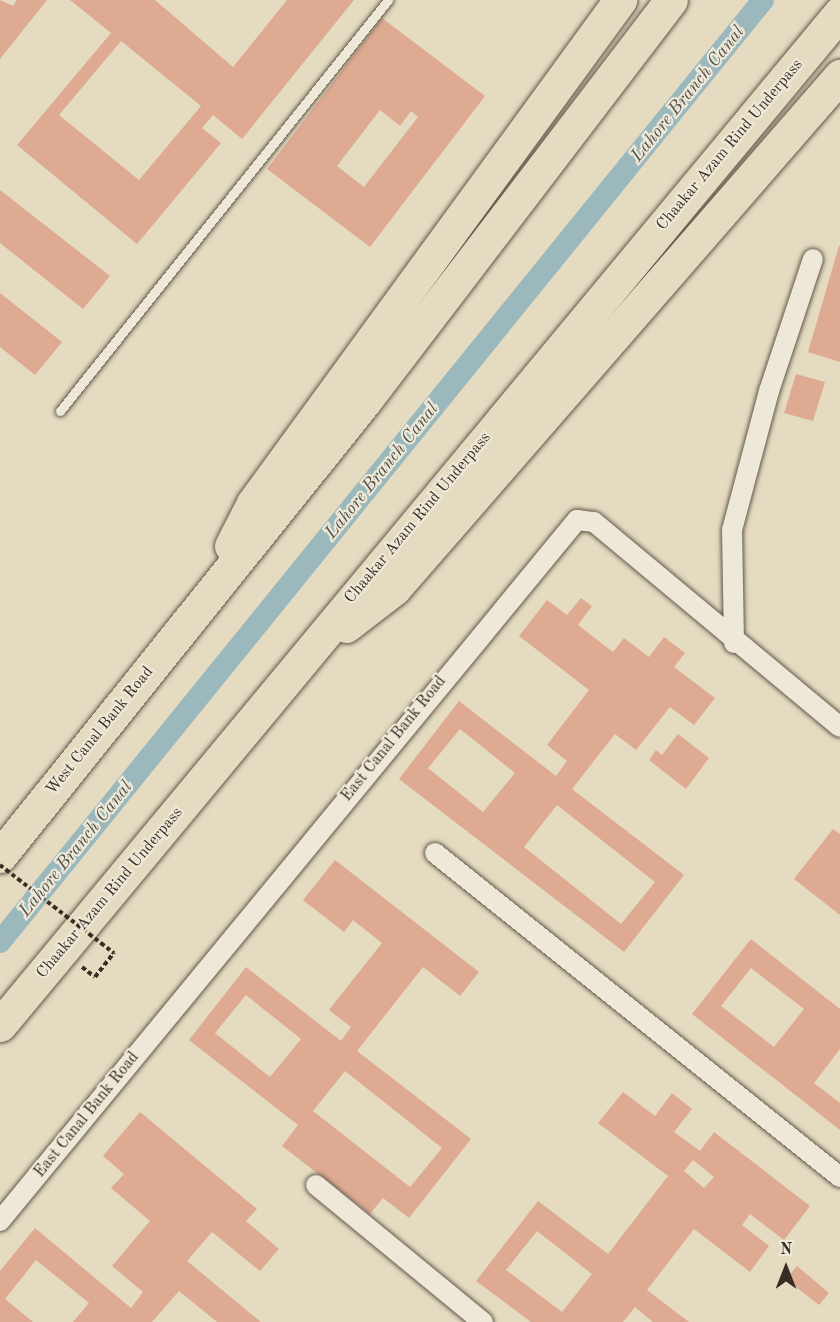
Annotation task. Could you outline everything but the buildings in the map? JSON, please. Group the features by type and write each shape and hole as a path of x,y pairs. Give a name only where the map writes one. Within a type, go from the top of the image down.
{"highway":[{"path":"200,607 253,503 620,0"},
{"path":"200,607 365,401 671,0"},
{"name":"Chaakar Azam Rind Underpass","path":"0,1025 295,666 840,13"},
{"path":"295,666 394,589 840,76"},
{"name":"West Canal Bank Road","path":"0,856 200,607"}],"street":[{"path":"734,643 732,530 769,391 813,259"},
{"name":"East Canal Bank Road","path":"0,1221 577,520 594,522 734,643 840,727"},
{"path":"435,853 840,1177"},
{"path":"316,1185 483,1322"}],"lane":[{"path":"60,411 388,0"}],"path":[{"path":"0,865 114,953 95,977"}],"waterway":[{"name":"Lahore Branch Canal","path":"0,942 763,0"}]}
